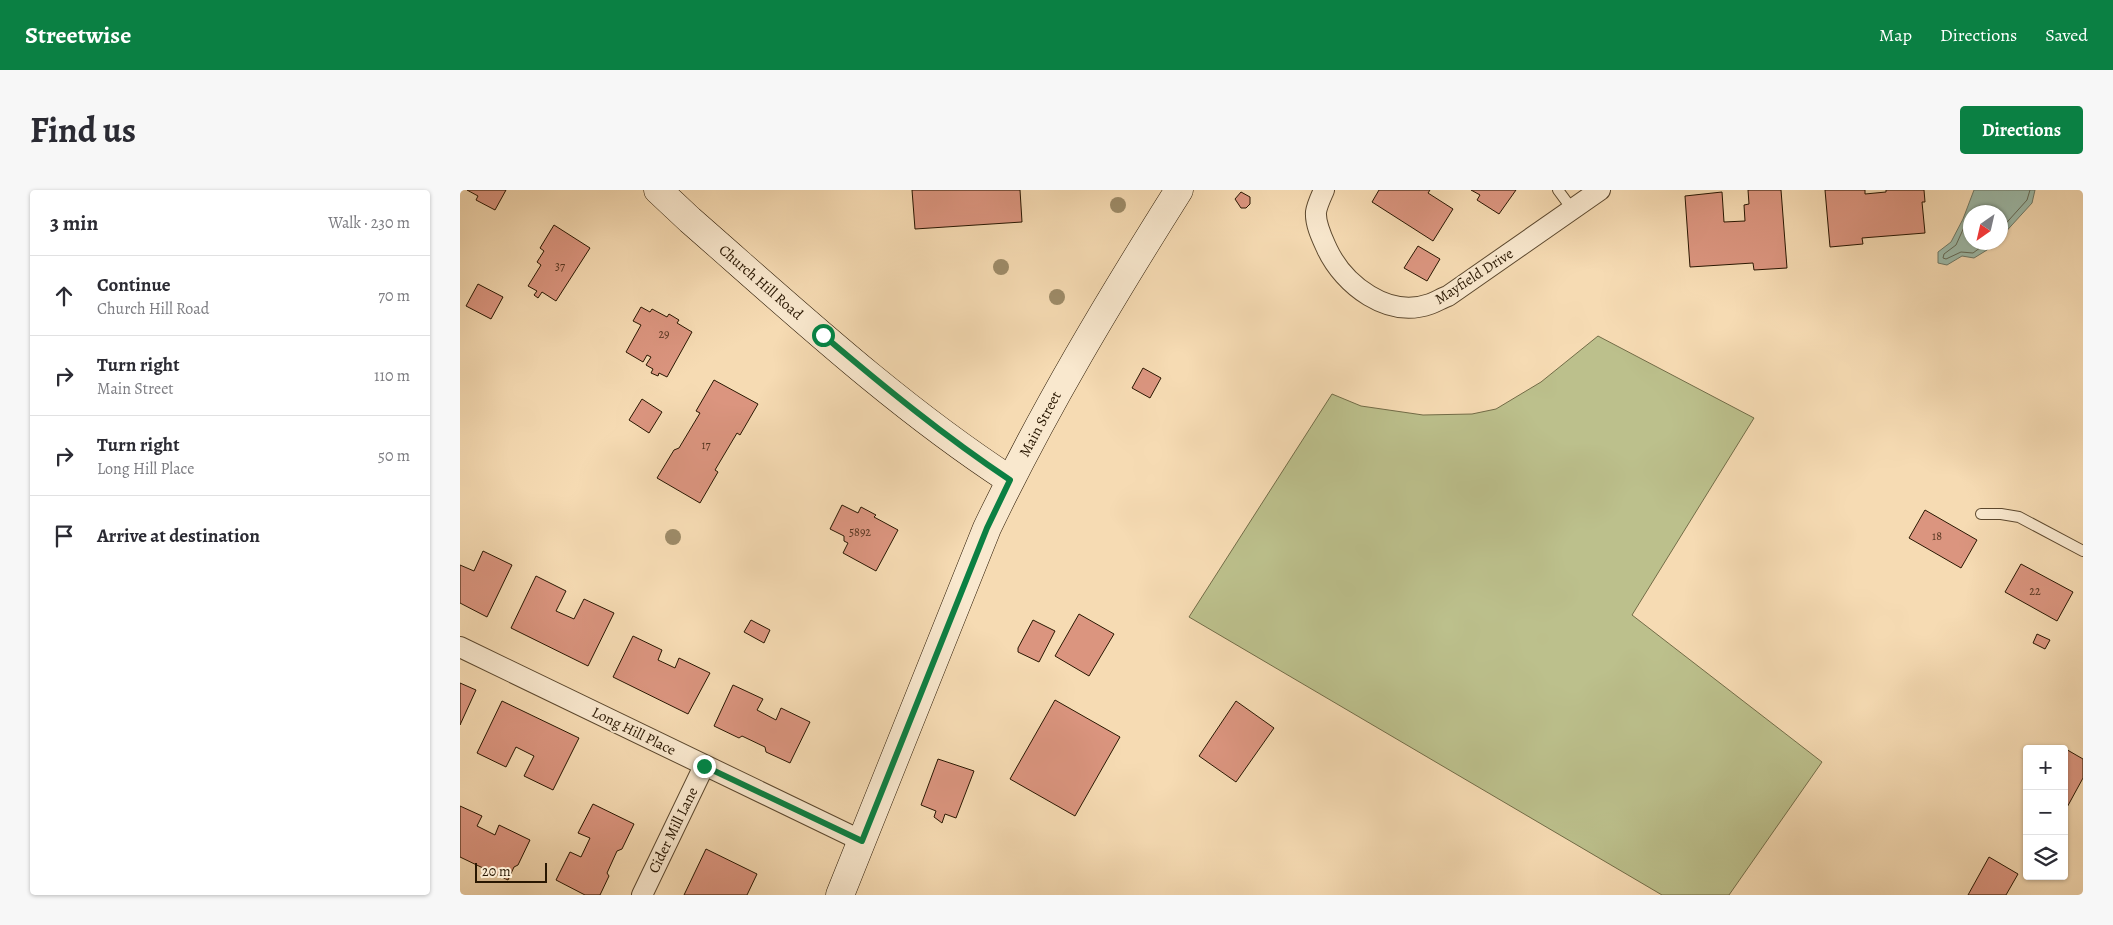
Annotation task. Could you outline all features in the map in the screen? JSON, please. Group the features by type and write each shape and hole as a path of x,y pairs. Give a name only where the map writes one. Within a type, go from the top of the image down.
{"main road":[{"name":"Church Hill Road","path":"658,190 704,233 904,402 967,451 1010,480"},
{"name":"Main Street","path":"840,895 987,528 1010,480 1080,350 1179,190"}],"street":[{"name":"Mayfield Drive","path":"1324,190 1316,212 1320,235 1332,259 1347,280 1366,295 1386,304 1406,307 1429,305 1448,296 1600,190"},
{"name":"Long Hill Place","path":"460,647 862,841"},
{"name":"Cider Mill Lane","path":"642,895 704,766"}],"lane":[{"path":"1558,190 1572,209"},
{"path":"1981,514 2001,514 2019,517 2083,551"}],"green space":[{"path":"1598,336 1754,418 1632,615 1822,762 1729,895 1662,895 1189,617 1332,394 1361,406 1423,415 1472,414 1496,409 1541,382"}],"water":[{"path":"1974,190 2035,190 2032,203 2008,229 2008,205 1968,205"},
{"path":"1963,219 1963,250 1987,250 1974,258 1962,256 1947,265 1938,263 1938,252 1951,242"}],"building":[{"path":"467,190 506,190 495,210 476,200 478,196"},
{"path":"912,190 1020,190 1022,222 915,229"},
{"path":"1379,190 1430,190 1428,193 1453,209 1433,241 1372,202"},
{"path":"1471,190 1516,190 1499,214 1477,200 1480,195"},
{"path":"1748,190 1781,190 1787,268 1754,270 1753,263 1690,267 1685,196 1722,192 1724,222 1745,221 1744,205 1749,204"},
{"path":"1825,190 1865,190 1865,194 1886,192 1886,190 1924,190 1925,202 1922,202 1925,233 1862,238 1863,244 1830,247"},
{"path":"1241,192 1250,197 1250,204 1246,208 1241,208 1235,199"},
{"path":"554,225 590,248 556,301 542,292 538,298 534,295 537,291 528,286 541,265 537,262 544,251 540,248"},
{"path":"1418,246 1440,259 1427,281 1404,268"},
{"path":"478,284 503,297 491,319 466,306"},
{"path":"641,307 650,312 652,309 667,317 669,314 679,320 677,323 692,332 667,377 659,373 658,376 651,373 653,369 646,365 651,357 647,355 643,362 626,352 641,325 633,321"},
{"path":"1143,368 1161,378 1150,398 1132,388"},
{"path":"714,380 758,404 740,435 737,433 715,470 718,472 700,503 657,478 674,450 679,448 700,413 696,411"},
{"path":"642,399 662,412 649,433 629,420"},
{"path":"842,505 858,513 861,507 876,515 874,517 898,530 876,571 843,553 848,543 844,541 844,536 830,529"},
{"path":"1925,510 1977,540 1961,568 1909,538"},
{"path":"483,551 512,565 487,617 460,603 460,565 474,571"},
{"path":"2021,564 2073,592 2057,621 2005,592"},
{"path":"536,576 566,591 556,611 574,619 584,599 614,613 588,666 511,628"},
{"path":"1079,614 1114,634 1089,676 1055,656"},
{"path":"751,620 770,630 764,643 744,632"},
{"path":"1033,620 1055,631 1039,662 1018,652 1018,648"},
{"path":"2037,634 2050,640 2045,649 2033,643"},
{"path":"633,636 662,650 658,660 675,668 679,658 710,673 688,714 613,677"},
{"path":"460,683 476,690 460,725"},
{"path":"733,685 763,699 757,710 776,720 781,708 810,722 790,763 766,752 765,747 742,736 739,738 714,726"},
{"path":"1055,700 1120,737 1075,816 1010,779"},
{"path":"502,701 579,738 553,790 524,776 534,756 516,747 506,767 477,753"},
{"path":"1236,701 1274,728 1236,782 1199,756"},
{"path":"2068,750 2083,759 2083,778 2068,806"},
{"path":"938,759 974,771 956,818 945,814 942,823 934,817 936,811 921,805"},
{"path":"593,804 634,824 622,849 617,851 607,873 609,876 600,895 585,895 556,880 570,852 581,857 590,838 578,833"},
{"path":"460,806 482,816 477,826 495,835 499,825 530,840 518,865 514,867 508,880 460,857"},
{"path":"706,849 757,874 747,895 684,895"},
{"path":"1989,857 2018,874 2006,895 1968,895"}],"route":[{"path":"704,766 862,841 987,528 1010,480 967,451 911,408 823,335"}]}
